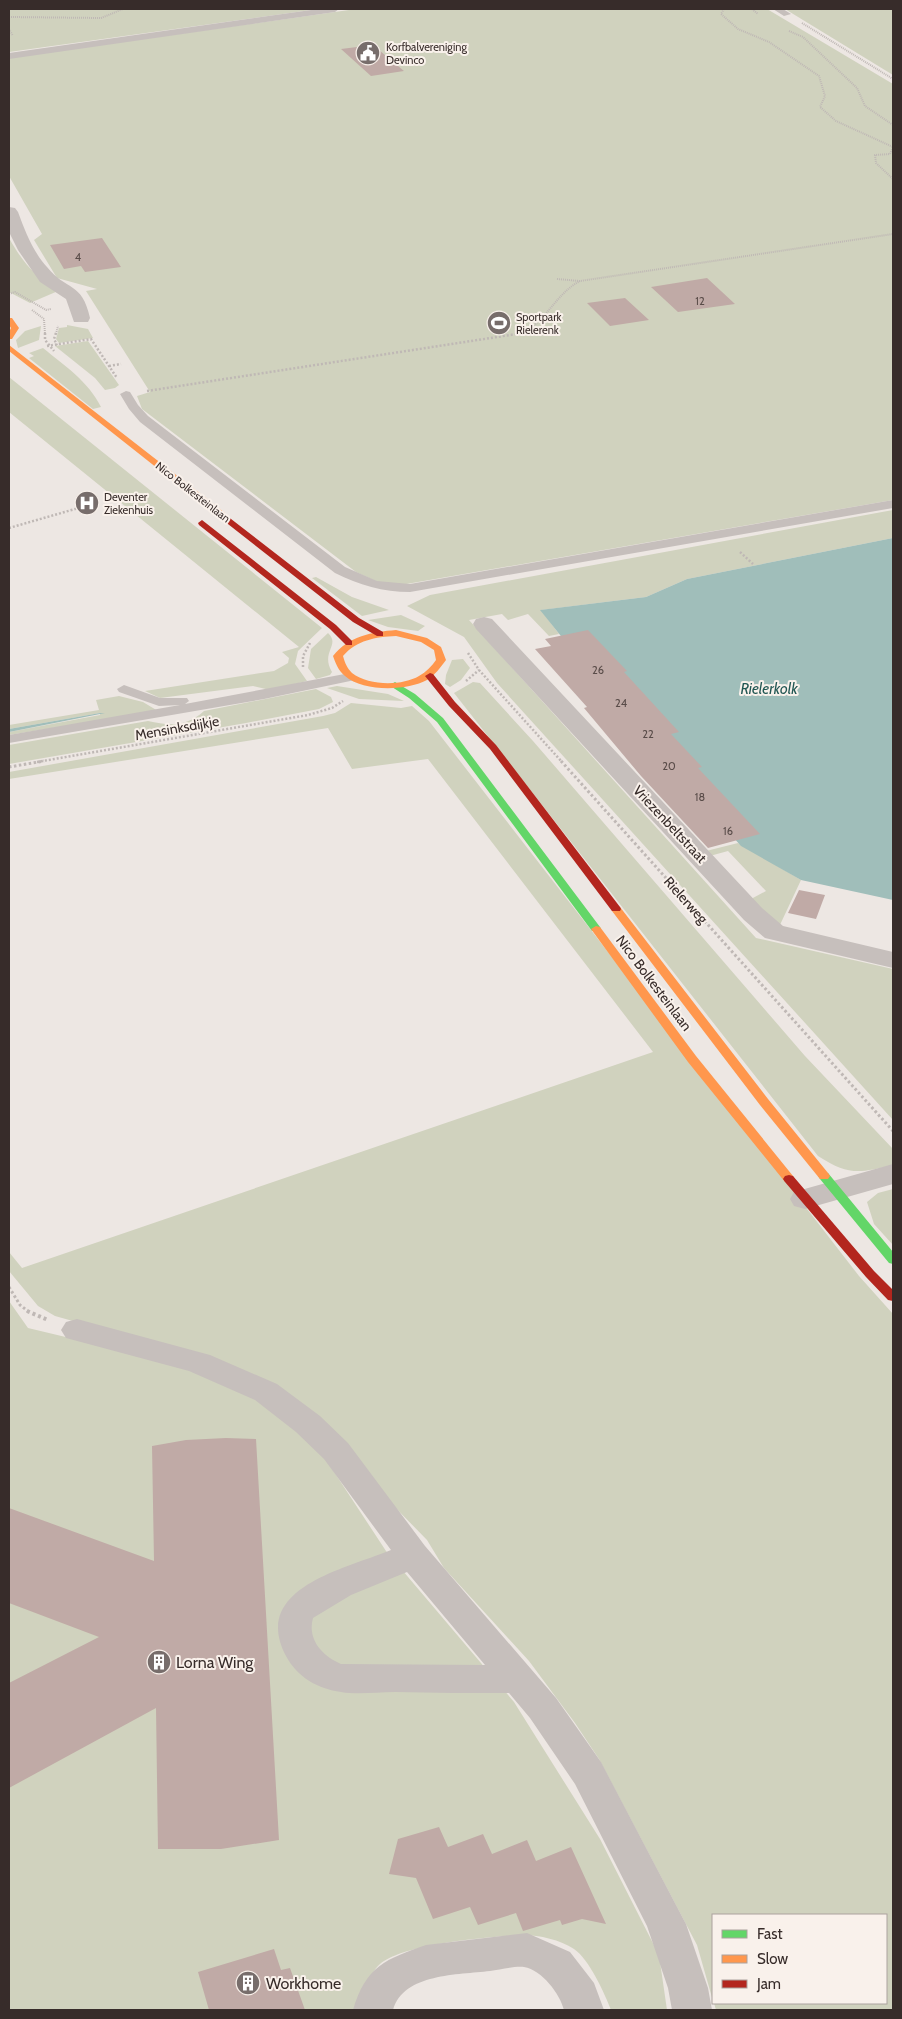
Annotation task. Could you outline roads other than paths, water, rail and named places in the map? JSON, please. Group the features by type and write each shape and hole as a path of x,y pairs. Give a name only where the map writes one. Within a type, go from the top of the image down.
{"street":[{"path":"9,212 17,231 40,270 74,293 81,318"},
{"path":"9,320 15,328 9,337"},
{"name":"Nico Bolkesteinlaan","path":"9,347 356,620 380,634"},
{"name":"Nico Bolkesteinlaan","path":"195,518 333,627 349,643"},
{"name":"Vriezenbeltstraat","path":"484,624 753,914 774,932 893,960"},
{"path":"380,634 411,635 434,645 440,653 442,661 438,669 430,676 420,680 395,686 370,684 350,677 338,664 338,656 349,643 380,634"},
{"name":"Nico Bolkesteinlaan","path":"430,676 492,747 752,1087 893,1260"},
{"name":"Nico Bolkesteinlaan","path":"395,686 412,696 433,714 458,744 692,1059 805,1199 870,1274 893,1297"},
{"path":"805,1199 893,1174"},
{"path":"77,1330 200,1363 266,1392 308,1424 336,1451 413,1556 543,1708 588,1773 666,1924 688,1988 692,2010"},
{"path":"413,1556 326,1593 301,1609 294,1619 294,1637 301,1652 316,1670 341,1678 518,1679"},
{"path":"373,2010 376,1996 391,1978 426,1962 527,1950 556,1964 580,1995 584,2010"}],"lane":[{"path":"9,56 335,9"},
{"path":"777,9 787,14"},
{"path":"126,394 133,407 144,419 340,570 362,582 379,587 410,588 724,536 893,504"},
{"path":"9,739 264,695 350,677"},
{"path":"124,689 159,702 185,701 234,693 264,695"}],"water":[{"name":"Rielerkolk","path":"893,538 893,900 801,880 741,846 626,717 540,610 646,597 687,579"},
{"path":"105,713 9,732 9,729"}],"place":[{"name":"Korfbalvereniging Devinco","path":"368,53"},
{"name":"Sportpark Rielerenk","path":"499,323"},
{"name":"Deventer Ziekenhuis","path":"87,503"},
{"name":"Lorna Wing","path":"159,1662"},
{"name":"Workhome","path":"248,1983"}]}
